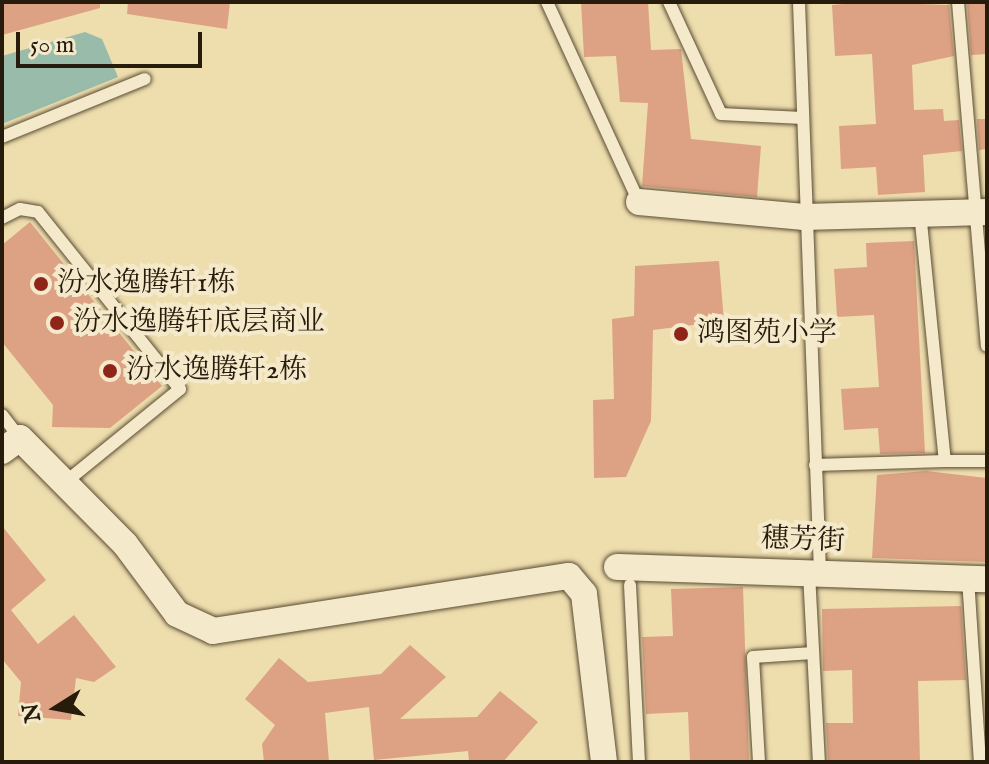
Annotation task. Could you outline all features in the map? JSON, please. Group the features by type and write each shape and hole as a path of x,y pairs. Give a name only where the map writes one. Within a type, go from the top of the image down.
{"street":[{"path":"639,202 804,217 920,211 980,212"},
{"path":"11,444 63,484 125,544 177,614 213,631 569,576 584,594 604,762"},
{"name":"穗芳街","path":"623,576 814,573 978,578"}],"lane":[{"path":"547,2 639,202"},
{"path":"669,2 721,114 802,118"},
{"path":"799,2 804,217 815,465 813,653 819,762"},
{"path":"958,2 980,212 987,346"},
{"path":"2,137 145,79"},
{"path":"2,218 20,209 38,212 180,389 144,409 63,484"},
{"path":"920,211 945,461"},
{"path":"2,415 11,444"},
{"path":"815,465 987,461"},
{"path":"623,576 639,762"},
{"path":"978,578 980,762"},
{"path":"759,762 753,657 813,653"}],"shaded area":[{"path":"85,32 102,39 118,77 2,124 2,56"}],"building":[{"path":"2,2 100,2 100,8 2,35"},
{"path":"128,2 230,2 227,29 127,14"},
{"path":"581,2 648,2 651,50 681,49 691,139 761,146 757,197 642,186 648,103 620,102 616,56 584,57"},
{"path":"865,2 949,5 954,56 912,65 914,110 943,109 944,121 959,120 962,151 923,155 925,192 878,195 876,167 841,169 839,126 876,124 872,54 835,56 832,5"},
{"path":"967,2 987,2 987,54 971,55"},
{"path":"977,119 987,119 987,149 979,150"},
{"name":"汾水逸腾轩底层商业","path":"30,222 162,386 110,428 52,427 53,405 2,342 2,245"},
{"path":"914,241 925,453 880,454 878,428 844,430 841,389 879,387 874,315 837,317 834,269 867,267 866,243"},
{"path":"719,261 724,321 653,330 651,421 626,477 594,478 593,400 614,399 612,319 634,316 635,266"},
{"path":"926,471 987,478 987,562 872,558 877,475"},
{"path":"2,526 46,580 11,610 38,644 74,615 116,667 94,682 76,678 71,720 18,716 21,682 2,659"},
{"path":"743,587 749,762 690,762 688,712 646,714 642,637 673,636 671,589"},
{"path":"961,606 966,680 918,681 920,762 828,762 826,723 853,723 852,670 823,671 822,609"},
{"path":"410,645 446,677 400,719 477,717 500,691 538,722 503,762 469,762 468,751 374,760 369,707 325,713 329,762 264,762 262,744 275,725 245,699 279,658 308,682 381,674"}],"place":[{"name":"汾水逸腾轩1栋","path":"41,284"},
{"name":"汾水逸腾轩底层商业","path":"57,323"},
{"name":"鸿图苑小学","path":"681,334"},
{"name":"汾水逸腾轩2栋","path":"110,371"}]}
